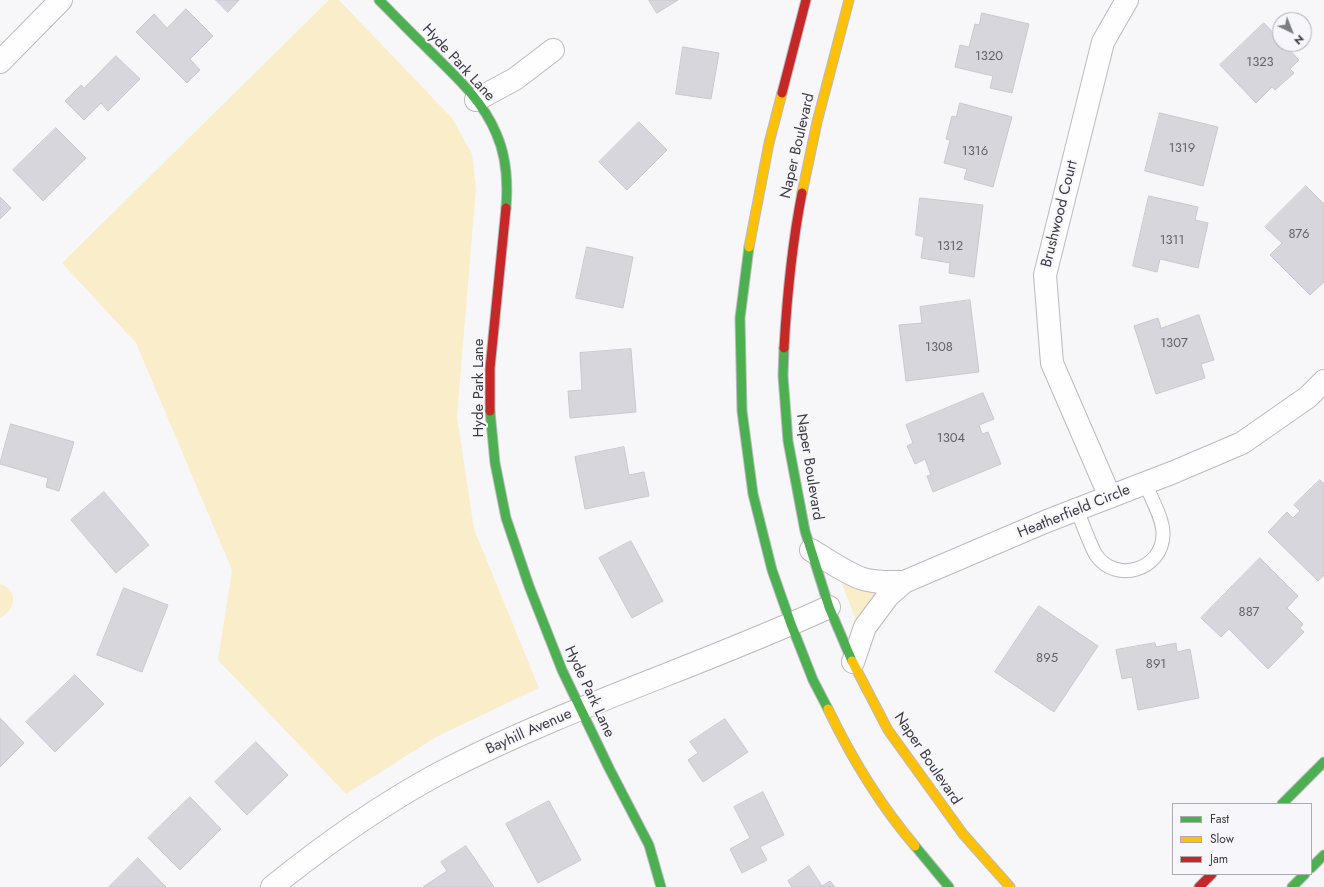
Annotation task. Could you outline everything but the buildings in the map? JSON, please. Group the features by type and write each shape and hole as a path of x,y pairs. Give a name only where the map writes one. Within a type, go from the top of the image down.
{"main road":[{"name":"Hyde Park Lane","path":"379,0 466,88 486,113 496,132 500,144 506,183 506,204 490,368 490,414 495,463 506,518 529,586 562,670 580,709 649,845 660,887"},
{"name":"Naper Boulevard","path":"806,0 769,143 750,242 740,318 742,411 753,494 772,570 813,680 856,762 901,830 949,887"},
{"name":"Naper Boulevard","path":"849,0 817,122 794,234 786,311 783,376 788,441 805,531 829,607 853,662 888,730 896,742 963,834 1010,887"},
{"path":"1283,803 1324,762"},
{"path":"1312,867 1324,855"},
{"path":"1199,887 1211,875"},
{"path":"1292,887 1304,875"}],"street":[{"path":"0,62 61,0"},
{"name":"Brushwood Court","path":"1110,497 1052,363 1045,275 1103,42 1128,0"},
{"path":"476,100 515,79 553,50"},
{"name":"Heatherfield Circle","path":"811,550 844,570 861,578 882,582 904,582 1242,443 1308,397 1324,381"},
{"path":"853,662 865,626 888,596 904,582"},
{"name":"Bayhill Avenue","path":"272,887 338,836 383,806 438,774 485,751 580,709 791,624 829,607"}],"lane":[{"path":"1077,510 1096,554 1104,564 1115,570 1125,572 1144,567 1152,561 1158,553 1162,544 1163,534 1162,524 1145,483"}],"shaded area":[{"path":"329,0 339,0 452,118 472,154 476,189 457,416 474,529 539,688 436,737 346,794 218,660 232,570 136,343 62,263"},
{"path":"844,583 876,591 877,593 857,620 842,584"},
{"path":"0,584 10,591 13,595 13,600 9,610 0,618"}],"traffic: fast":[{"path":"379,0 466,87 483,109 496,133 502,151 507,189 506,208"},
{"path":"749,247 740,318 742,411 753,494 772,570 813,680 828,709"},
{"path":"784,348 783,376 788,441 805,531 829,607 852,661"},
{"path":"490,411 495,463 506,518 529,586 562,670 609,768 649,845 661,887"},
{"path":"1283,803 1324,762"},
{"path":"915,846 949,887"},
{"path":"1312,867 1324,855"},
{"path":"1292,887 1304,875"}],"traffic: slow":[{"path":"802,193 817,122 849,0"},
{"path":"749,247 769,143 782,93"},
{"path":"852,661 888,730 963,834 1010,887"},
{"path":"828,709 867,780 902,831 915,846"}],"traffic: jam":[{"path":"782,93 806,0"},
{"path":"784,348 790,270 802,193"},
{"path":"490,411 490,368 506,208"},
{"path":"1199,887 1211,875"}]}
